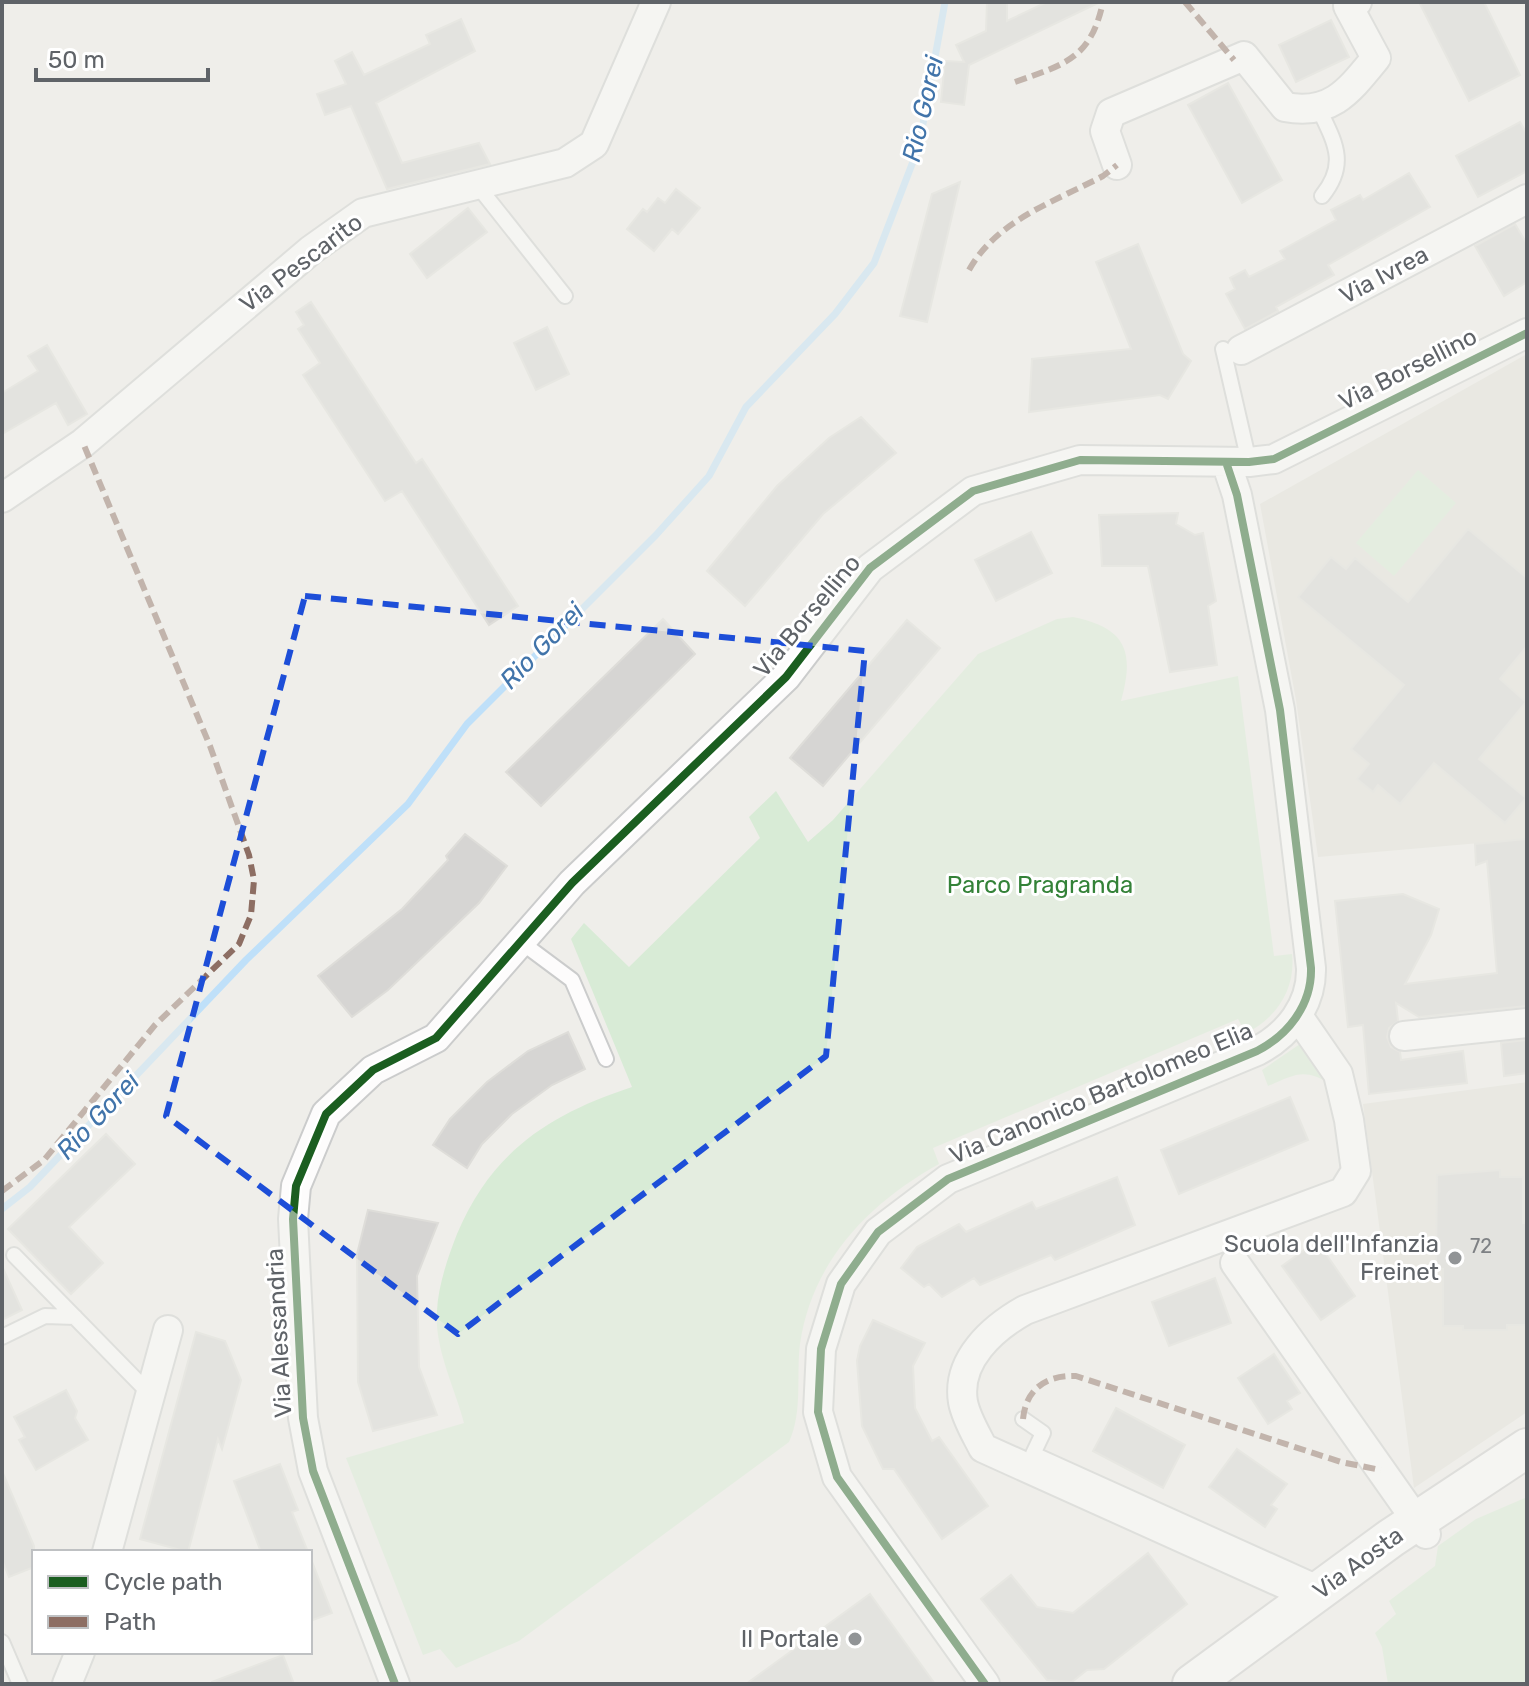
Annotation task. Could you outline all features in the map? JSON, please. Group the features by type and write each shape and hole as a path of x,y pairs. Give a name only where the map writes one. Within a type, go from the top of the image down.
{"street":[{"name":"Via Pescarito","path":"2,498 83,443 299,260 363,213 565,163 594,144 656,2"},
{"path":"1117,165 1105,131 1111,113 1244,56 1285,107 1308,111 1344,96 1376,58 1348,6 1357,2"},
{"name":"Via Ivrea","path":"1232,350 1527,199"},
{"name":"Via Borsellino","path":"326,1114 373,1070 436,1038 572,883 786,677 870,568 973,491 1080,460 1238,462 1274,459 1527,333"},
{"name":"Via Canonico Bartolomeo Elia","path":"985,1684 837,1477 818,1412 821,1349 841,1284 878,1232 948,1179 1257,1051 1276,1039 1298,1016 1308,993 1311,968 1280,710 1237,495 1238,462"},
{"path":"1298,1016 1338,1074 1346,1105 1356,1171 1343,1192 1025,1310 994,1327 970,1362 963,1400 983,1448 1318,1591"},
{"path":"1404,1036 1527,1023"},
{"name":"Via Alessandria","path":"326,1114 296,1186 293,1219 303,1418 313,1471 395,1684"},
{"path":"1235,1263 1422,1527"},
{"path":"108,1550 168,1330"},
{"name":"Via Aosta","path":"1234,1684 1395,1566 1422,1527 1527,1448"},
{"name":"Via Aosta","path":"1192,1684 1318,1591 1485,1492 1527,1475"},
{"path":"67,1684 79,1654"}],"lane":[{"path":"1318,107 1338,150 1333,182 1322,196"},
{"path":"477,185 565,296"},
{"path":"1232,350 1238,462"},
{"path":"521,942 572,980 606,1059"},
{"path":"14,1255 150,1394"},
{"path":"2,1337 45,1316 75,1317"},
{"path":"1023,1419 1043,1433 1033,1454 1318,1591"},
{"path":"2,1642 20,1684"}],"highlighted area":[{"path":"305,596 865,651 826,1056 458,1334 166,1116"}],"shaded area":[{"path":"1527,354 1527,839 1318,857 1296,700 1260,504"},
{"name":"Scuola dell'Infanzia Freinet","path":"1527,1082 1527,1412 1414,1488 1363,1104"}],"green space":[{"path":"1418,470 1456,503 1394,576 1356,543"},
{"name":"Parco Pragranda","path":"1073,617 1105,628 1122,644 1127,668 1121,701 1238,676 1274,956 1292,954 1291,979 1282,1001 1267,1019 1246,1033 1238,1019 933,1148 939,1164 889,1197 867,1216 831,1261 817,1286 800,1344 798,1406 789,1442 519,1641 456,1668 440,1649 423,1655 346,1458 464,1423 442,1353 437,1311 447,1262 471,1205 506,1158 550,1123 632,1087 571,939 584,923 629,967 760,838 749,817 776,791 808,842 833,820 978,654 1057,619"},
{"path":"1300,1044 1330,1084 1299,1074 1268,1086 1262,1070"},
{"path":"1527,1497 1527,1684 1388,1684 1382,1647 1375,1633 1396,1614 1389,1601 1435,1566 1438,1546 1476,1519"}],"building":[{"path":"987,2 1007,2 1007,21 1047,2 1100,2 969,65 964,105 941,102 945,61 964,62 956,45 986,31"},
{"path":"1419,2 1484,2 1520,75 1469,101"},
{"path":"461,19 475,51 376,103 402,163 479,143 490,164 387,189 351,106 325,115 317,94 346,84 335,61 352,52 364,75 430,44 426,35"},
{"path":"1331,20 1349,57 1296,82 1279,45"},
{"path":"1228,83 1282,180 1242,203 1188,105"},
{"path":"1520,122 1527,134 1527,171 1478,197 1456,156"},
{"path":"1409,173 1430,207 1328,265 1334,275 1276,307 1278,311 1245,329 1226,294 1235,289 1230,278 1245,270 1249,277 1285,259 1280,251 1336,220 1331,210 1360,195 1363,200"},
{"path":"960,182 927,322 900,316 932,194"},
{"path":"676,189 700,208 678,234 672,229 654,251 627,229 643,209 647,212 658,198 665,203"},
{"path":"468,208 487,232 427,278 410,254"},
{"path":"1515,224 1527,244 1527,282 1504,296 1475,246"},
{"path":"1138,244 1183,354 1191,361 1168,399 1160,395 1029,412 1032,359 1131,349 1096,262"},
{"path":"311,302 416,463 422,459 518,606 489,625 402,491 385,501 303,375 320,363 298,329 304,325 296,312"},
{"path":"547,327 569,374 536,390 514,343"},
{"path":"47,345 87,414 68,425 56,403 2,434 2,393 38,371 28,356"},
{"path":"861,417 896,453 823,514 745,606 707,571 777,486 829,438"},
{"path":"1178,513 1176,524 1195,535 1203,533 1216,601 1208,606 1217,665 1170,672 1148,566 1102,566 1099,515"},
{"path":"1468,529 1527,578 1527,646 1500,679 1526,702 1479,759 1526,798 1505,823 1434,763 1400,804 1378,785 1373,792 1357,779 1369,764 1351,749 1404,685 1298,597 1331,557 1346,569 1355,558 1408,602"},
{"path":"1031,532 1052,573 996,601 975,560"},
{"path":"663,619 695,654 541,806 506,772"},
{"path":"907,620 940,648 823,786 790,758"},
{"path":"465,834 507,866 479,903 388,990 352,1017 318,976 402,909 448,860 446,856"},
{"path":"1527,839 1527,1006 1419,1017 1396,1003 1398,1021 1389,1028 1387,1037 1391,1047 1400,1052 1401,1060 1463,1051 1467,1083 1369,1094 1363,1025 1348,1027 1335,901 1403,894 1439,909 1431,935 1405,984 1497,973 1487,861 1476,865 1475,844"},
{"path":"568,1032 585,1069 552,1085 512,1114 482,1144 467,1168 433,1145 450,1119 487,1082 528,1051"},
{"path":"1527,1040 1527,1073 1504,1076 1501,1043"},
{"path":"1290,1097 1308,1140 1179,1194 1161,1150"},
{"path":"106,1134 135,1164 69,1227 103,1263 71,1294 8,1229"},
{"path":"1500,1170 1500,1177 1523,1177 1523,1223 1527,1223 1527,1325 1507,1325 1507,1330 1463,1330 1463,1326 1443,1326 1443,1269 1436,1269 1437,1175"},
{"path":"1117,1177 1135,1225 1055,1260 1051,1255 980,1285 974,1278 942,1297 929,1284 924,1287 901,1268 917,1247 959,1224 966,1232 1032,1202 1036,1209"},
{"path":"368,1210 438,1223 417,1276 419,1367 437,1415 373,1431 358,1382 357,1254"},
{"path":"1317,1241 1355,1296 1321,1320 1282,1266"},
{"path":"2,1266 22,1310 2,1320"},
{"path":"1215,1278 1231,1323 1169,1346 1152,1302"},
{"path":"873,1320 925,1343 913,1366 915,1408 932,1441 939,1437 988,1506 942,1539 894,1469 883,1469 862,1426 857,1361 860,1346"},
{"path":"196,1332 225,1341 241,1380 222,1449 218,1439 189,1550 140,1539"},
{"path":"1274,1354 1300,1393 1287,1401 1292,1409 1268,1424 1238,1378"},
{"path":"66,1390 77,1411 75,1418 88,1440 36,1470 19,1440 25,1437 14,1417"},
{"path":"1116,1408 1185,1445 1163,1488 1093,1451"},
{"path":"1237,1449 1287,1484 1271,1505 1277,1509 1265,1527 1209,1487"},
{"path":"280,1464 298,1510 292,1512 307,1550 260,1550 234,1481"},
{"path":"2,1471 34,1550 32,1568 9,1577 2,1560"},
{"path":"1148,1553 1187,1604 1104,1669 1087,1670 1072,1682 1047,1680 981,1599 1011,1575 1037,1607 1073,1613"},
{"path":"312,1562 332,1613 312,1620"},
{"name":"Il Portale","path":"870,1594 935,1684 746,1684"},
{"path":"283,1655 294,1684 212,1684 212,1682"}],"waterway":[{"name":"Rio Gorei","path":"2,1209 30,1187 246,960 408,804 467,724 656,535 709,476 746,407 835,314 874,263 919,146 945,2"}],"marked path":[{"path":"1015,82 1049,70 1074,56 1091,36 1103,2"},
{"path":"1185,2 1234,60"},
{"path":"969,270 981,253 1011,225 1103,176 1117,165"},
{"path":"2,1191 44,1160 155,1025 239,944 251,915 254,880 249,855 210,746 83,443"},
{"path":"1023,1419 1028,1399 1039,1386 1055,1378 1076,1376 1341,1462 1381,1470"}],"cycle path":[{"path":"395,1684 313,1471 303,1418 293,1219 296,1186 326,1114 373,1070 436,1038 572,883 786,677 870,568 973,491 1080,460 1249,462 1274,459 1527,333"},
{"path":"985,1684 837,1477 818,1412 821,1349 841,1284 878,1232 948,1179 1257,1051 1279,1036 1303,1006 1311,968 1280,710 1237,495 1226,462"}],"place":[{"name":"Scuola dell'Infanzia Freinet","path":"1455,1258"},
{"name":"Il Portale","path":"855,1639"}]}
